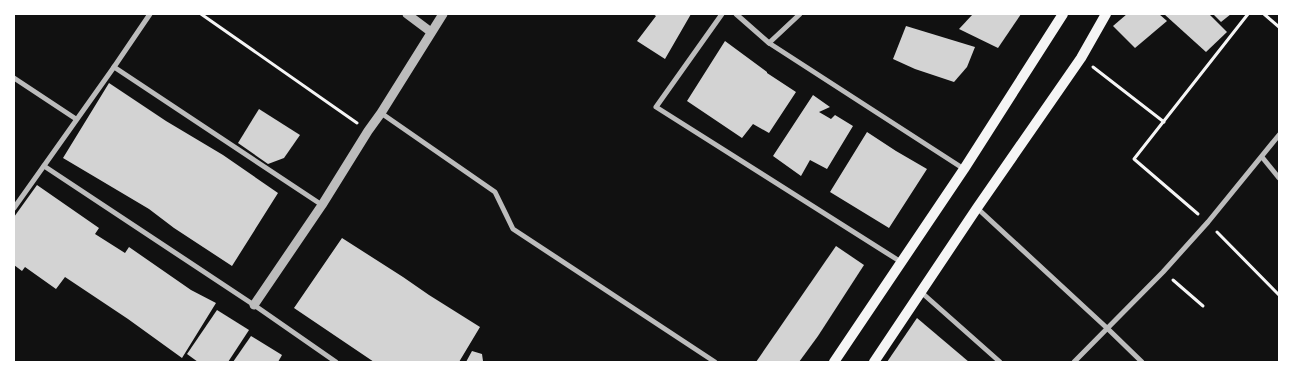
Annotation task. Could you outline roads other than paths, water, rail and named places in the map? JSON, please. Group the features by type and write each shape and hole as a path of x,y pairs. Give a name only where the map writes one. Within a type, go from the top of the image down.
{"main road":[{"path":"834,362 964,169 1063,14"},
{"path":"874,362 977,208 1081,58 1106,14"}],"street":[{"path":"14,208 150,14"},
{"path":"407,14 431,32"},
{"path":"254,305 322,205 443,14"},
{"path":"722,14 656,107 901,262"},
{"path":"736,14 769,43 964,169"},
{"path":"769,43 800,14"},
{"path":"114,67 322,205"},
{"path":"14,78 76,119"},
{"path":"381,114 495,192 513,229 715,362"},
{"path":"1074,362 1163,272 1208,222 1279,134"},
{"path":"1262,157 1279,178"},
{"path":"44,166 254,305 336,362"},
{"path":"977,208 1142,362"},
{"path":"921,292 1000,362"}]}
